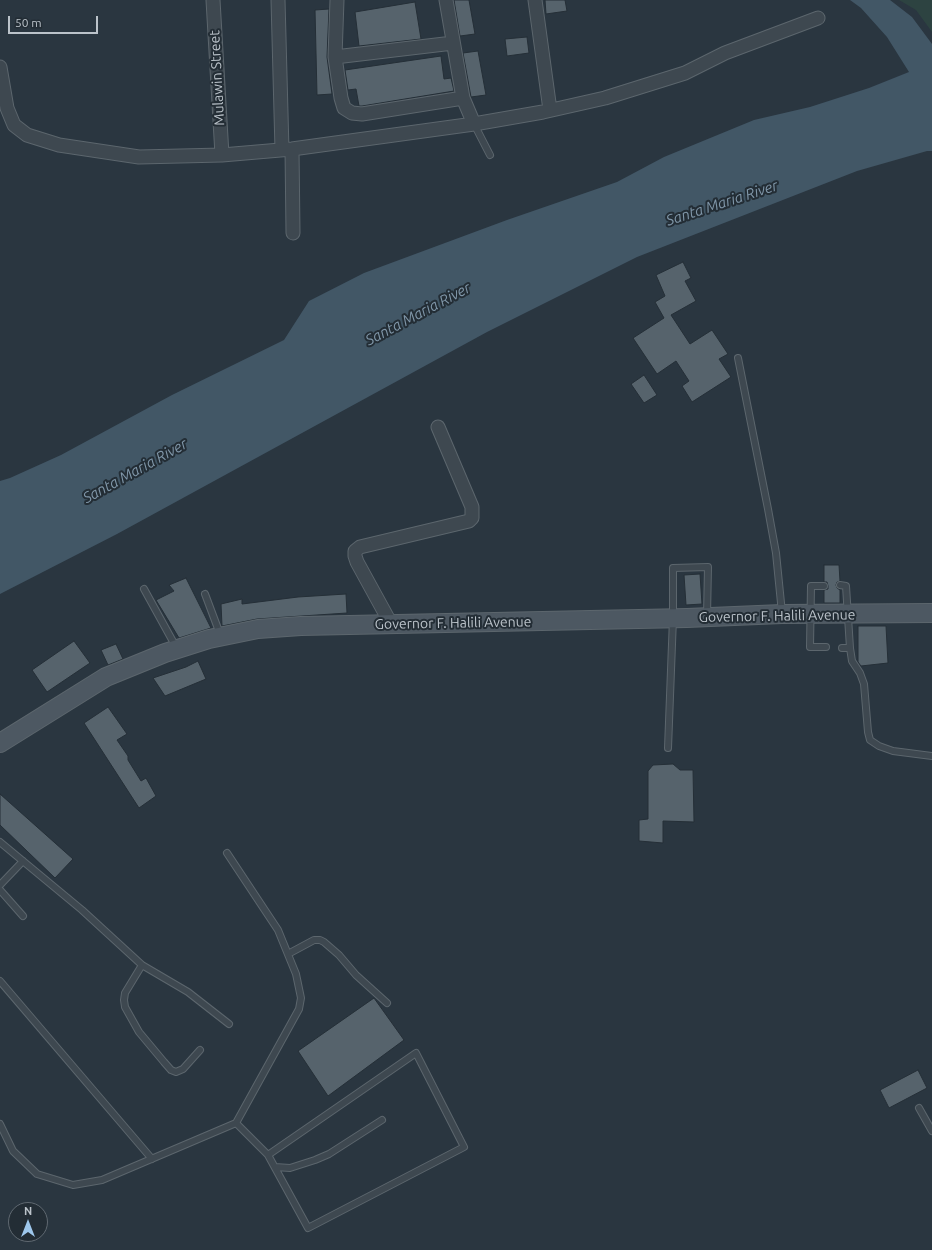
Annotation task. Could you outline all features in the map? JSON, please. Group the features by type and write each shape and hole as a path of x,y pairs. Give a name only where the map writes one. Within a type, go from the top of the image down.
{"main road":[{"name":"Governor F. Halili Avenue","path":"0,743 106,677 177,649 208,639 258,630 301,626 673,618 782,614 932,613"}],"street":[{"name":"Mulawin Street","path":"213,0 222,155"},
{"path":"278,0 293,233"},
{"path":"337,0 335,57 341,98 344,108 352,113 362,114 463,98"},
{"path":"446,0 463,98 474,124"},
{"path":"535,0 550,110"},
{"path":"0,67 7,108 14,125 27,135 59,146 139,157 222,155 287,150 474,124 605,98 685,74 725,53 818,18"},
{"path":"335,57 453,43"},
{"path":"391,624 357,562 355,551 360,547 469,521 472,518 472,506 438,427"}],"lane":[{"path":"474,124 490,155"},
{"path":"738,358 770,516 776,553 782,614"},
{"path":"668,748 673,618 673,568 708,567 707,617"},
{"path":"824,586 811,586 810,647 826,647"},
{"path":"840,586 846,586 852,661 864,684 870,740 879,746 893,751 932,756"},
{"path":"144,589 177,649"},
{"path":"205,594 220,637"},
{"path":"842,648 850,648"},
{"path":"0,842 82,910 142,965 188,992 229,1024"},
{"path":"0,1124 13,1151 37,1174 73,1186 102,1180 236,1123 299,1009 300,998 296,974 278,930 227,853"},
{"path":"0,885 23,861"},
{"path":"0,890 23,916"},
{"path":"288,954 314,940 320,940 339,955 356,974 387,1003"},
{"path":"142,965 125,993 124,1000 125,1007 139,1032 164,1062 176,1072 184,1069 200,1050"},
{"path":"0,981 152,1159"},
{"path":"236,1123 268,1155 308,1228 464,1147 416,1053 268,1155"},
{"path":"919,1108 932,1131"},
{"path":"275,1167 290,1168 329,1154 382,1120"}],"green space":[{"path":"899,0 932,0 932,32 916,10"}],"water":[{"name":"Santa Maria River","path":"850,0 890,0 912,17 932,44 932,151 927,151 857,171 637,257 487,332 117,534 0,594 0,481 61,455 172,395 284,340 309,301 364,273 507,220 617,182 664,157 754,120 810,107 869,88 909,72 887,37 861,8"}],"building":[{"path":"454,0 469,0 475,34 460,36"},
{"path":"545,0 565,0 567,11 546,14"},
{"path":"415,2 421,39 359,46 355,12"},
{"path":"329,9 327,57 332,94 317,95 315,10"},
{"path":"527,37 529,53 507,56 505,39"},
{"path":"478,51 486,95 471,97 463,53"},
{"path":"441,56 444,79 451,78 454,91 359,106 356,89 348,90 345,70"},
{"path":"683,262 691,278 685,281 696,301 671,315 690,344 712,330 728,354 719,359 731,377 692,402 682,386 689,381 676,361 657,374 633,338 664,318 655,302 665,296 656,275"},
{"path":"644,375 657,395 644,403 631,384"},
{"path":"824,565 839,565 840,581 837,582 836,585 840,590 840,603 824,603 824,590 828,589 828,586 827,582 824,582"},
{"path":"700,574 702,604 686,605 684,575"},
{"path":"186,578 211,628 179,638 156,600 174,591 169,585"},
{"path":"346,594 347,613 257,619 222,626 221,604 242,599 242,604 298,597"},
{"path":"858,626 886,626 888,663 861,666 858,662"},
{"path":"74,641 90,663 47,692 32,670"},
{"path":"116,644 123,659 108,665 101,650"},
{"path":"198,661 206,679 165,696 153,678 186,667"},
{"path":"108,707 127,734 117,740 128,756 128,760 141,781 146,778 156,796 139,808 84,723"},
{"path":"673,764 680,770 693,770 694,822 663,821 663,843 639,841 639,820 648,819 648,771 653,765"},
{"path":"0,794 73,859 55,878 0,825"},
{"path":"374,998 404,1040 328,1096 298,1051"},
{"path":"918,1070 927,1088 889,1108 880,1090"}]}
